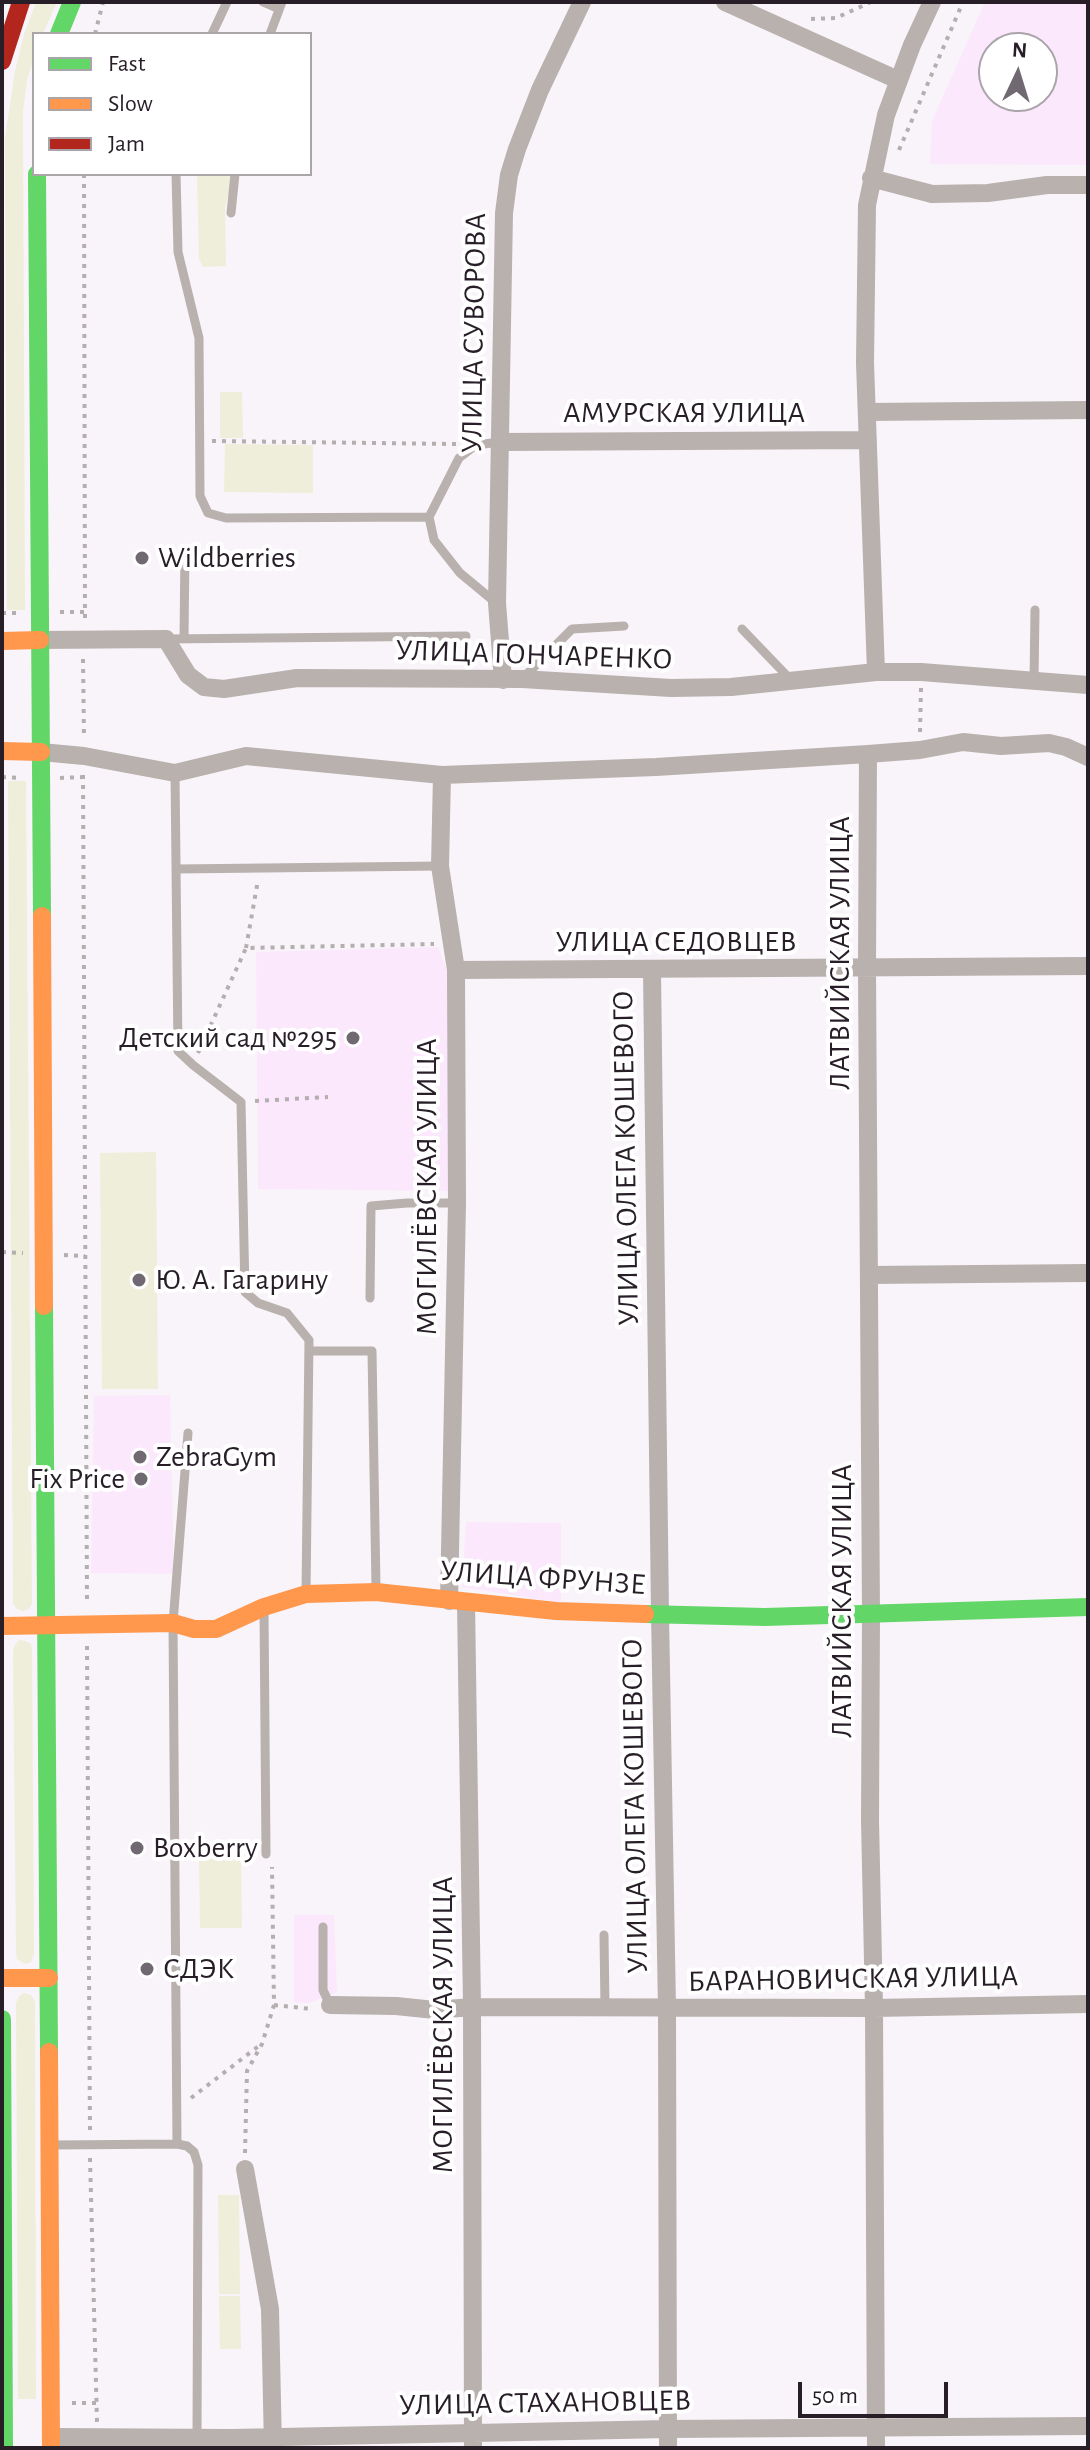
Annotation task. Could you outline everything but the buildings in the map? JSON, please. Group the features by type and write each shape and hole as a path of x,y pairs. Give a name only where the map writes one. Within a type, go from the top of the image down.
{"main road":[{"path":"2,58 21,2"},
{"path":"60,32 72,2"},
{"path":"24,2440 49,2145 37,176"},
{"path":"2,641 40,640"},
{"path":"2,751 41,752"},
{"name":"УЛИЦА ФРУНЗЕ","path":"2,1626 173,1623 194,1629 216,1629 264,1607 306,1594 376,1592 556,1611 765,1617 1088,1607"},
{"path":"2,1978 49,1978"},
{"path":"2,2019 3,2158 24,2440"}],"street":[{"name":"УЛИЦА СУВОРОВА","path":"512,679 497,603 504,213 509,175 540,90 582,2"},
{"path":"725,2 898,80"},
{"path":"876,672 867,412 867,205 880,137 898,80 932,2"},
{"path":"871,178 932,194 1088,185"},
{"path":"867,412 1088,410"},
{"name":"АМУРСКАЯ УЛИЦА","path":"500,442 868,440"},
{"path":"40,640 175,639"},
{"name":"УЛИЦА ГОНЧАРЕНКО","path":"175,639 188,675 204,687 224,689 297,678 512,679 671,688 731,687 876,672 921,672 1088,685"},
{"path":"41,752 84,756 175,773 246,756 442,775 656,767 868,754 920,750 963,742 1001,746 1034,743 1066,747 1088,757"},
{"name":"ЛАТВИЙСКАЯ УЛИЦА","path":"868,754 870,1820 876,2448"},
{"name":"МОГИЛЁВСКАЯ УЛИЦА","path":"442,775 440,866 456,970 458,1601 472,2007 473,2440"},
{"name":"УЛИЦА СЕДОВЦЕВ","path":"456,970 1088,966"},
{"name":"УЛИЦА ОЛЕГА КОШЕВОГО","path":"652,970 667,2009 668,2448"},
{"path":"869,1275 1088,1273"},
{"name":"БАРАНОВИЧСКАЯ УЛИЦА","path":"330,2005 435,2010 472,2007 874,2008 1088,2004"},
{"path":"245,2169 270,2309 273,2442"},
{"name":"УЛИЦА СТАХАНОВЦЕВ","path":"24,2440 197,2438 232,2443 473,2440 668,2429 1088,2426"}],"lane":[{"path":"213,32 227,2"},
{"path":"263,2 280,6 271,32"},
{"path":"176,176 178,252 199,338 200,496 208,513 226,518 429,517"},
{"path":"231,213 235,176"},
{"path":"497,603 460,573 434,540 429,517 459,458 476,445 500,442"},
{"path":"185,549 175,639 466,636"},
{"path":"1034,681 1035,610"},
{"path":"512,679 572,629 624,626"},
{"path":"742,629 791,680"},
{"path":"175,773 178,1051 241,1102 245,1292 258,1303 287,1313 309,1340 306,1594"},
{"path":"176,869 440,866"},
{"path":"370,1298 371,1206 457,1203"},
{"path":"309,1351 372,1351 376,1592"},
{"path":"177,2144 173,1623 188,1433"},
{"path":"264,1607 266,1854"},
{"path":"323,1927 323,1990 330,2005"},
{"path":"604,1935 605,2008"},
{"path":"49,2145 177,2144 187,2146 194,2152 198,2165 197,2438"}],"path":[{"path":"96,32 103,2"},
{"path":"807,19 836,18 871,2"},
{"path":"84,176 87,1624 90,2144 97,2438"},
{"path":"198,441 476,445"},
{"path":"920,692 920,734"},
{"path":"193,1065 246,948 261,868"},
{"path":"246,948 453,944"},
{"path":"241,1102 328,1097"},
{"path":"245,2169 247,2071 262,2044 274,2005 272,1864 266,1854"},
{"path":"274,2005 312,2009 330,2005"},
{"path":"177,2109 262,2044"}],"shaded area":[{"path":"985,2 1088,2 1088,165 930,164 932,121"},
{"name":"Детский сад №295","path":"438,947 449,975 448,1191 258,1189 256,952"},
{"path":"170,1395 174,1574 91,1573 94,1396"},
{"path":"466,1522 561,1523 561,1603 462,1587"},
{"path":"294,1915 334,1915 337,1992 310,2003 294,2003"}],"green space":[{"path":"36,2 57,2 44,32 32,32 32,64 23,112 25,610 7,610 5,138 24,34"},
{"path":"197,176 233,176 225,207 226,266 203,267 199,259"},
{"path":"220,392 242,392 243,438 220,438"},
{"path":"225,444 313,445 313,493 224,492"},
{"path":"8,781 26,781 32,1604 23,1611 13,1604"},
{"path":"156,1152 158,1389 102,1389 100,1153"},
{"path":"19,1640 31,1644 32,1650 34,1954 31,1962 25,1964 17,1959 16,1952 13,1651"},
{"path":"199,1859 241,1859 242,1928 200,1928"},
{"path":"24,1993 31,1995 35,2002 36,2399 18,2399 16,2003"},
{"path":"218,2195 239,2195 240,2294 219,2294"},
{"path":"219,2296 240,2296 241,2349 220,2349"}],"traffic: fast":[{"path":"60,32 72,2"},
{"path":"37,176 42,916"},
{"path":"44,1306 49,2052"},
{"path":"645,1614 765,1617 1088,1607"},
{"path":"2,2019 4,2448"}],"traffic: slow":[{"path":"2,641 40,640"},
{"path":"2,751 41,752"},
{"path":"42,916 44,1306"},
{"path":"2,1626 173,1623 194,1629 216,1629 264,1607 306,1594 376,1592 556,1611 645,1614"},
{"path":"2,1978 49,1978"},
{"path":"49,2052 51,2448"}],"traffic: jam":[{"path":"2,61 21,2"}],"place":[{"name":"Wildberries","path":"142,558"},
{"name":"Детский сад №295","path":"353,1038"},
{"name":"Ю. А. Гагарину","path":"139,1280"},
{"name":"ZebraGym","path":"140,1457"},
{"name":"Fix Price","path":"141,1479"},
{"name":"Boxberry","path":"137,1848"},
{"name":"СДЭК","path":"147,1969"}]}
